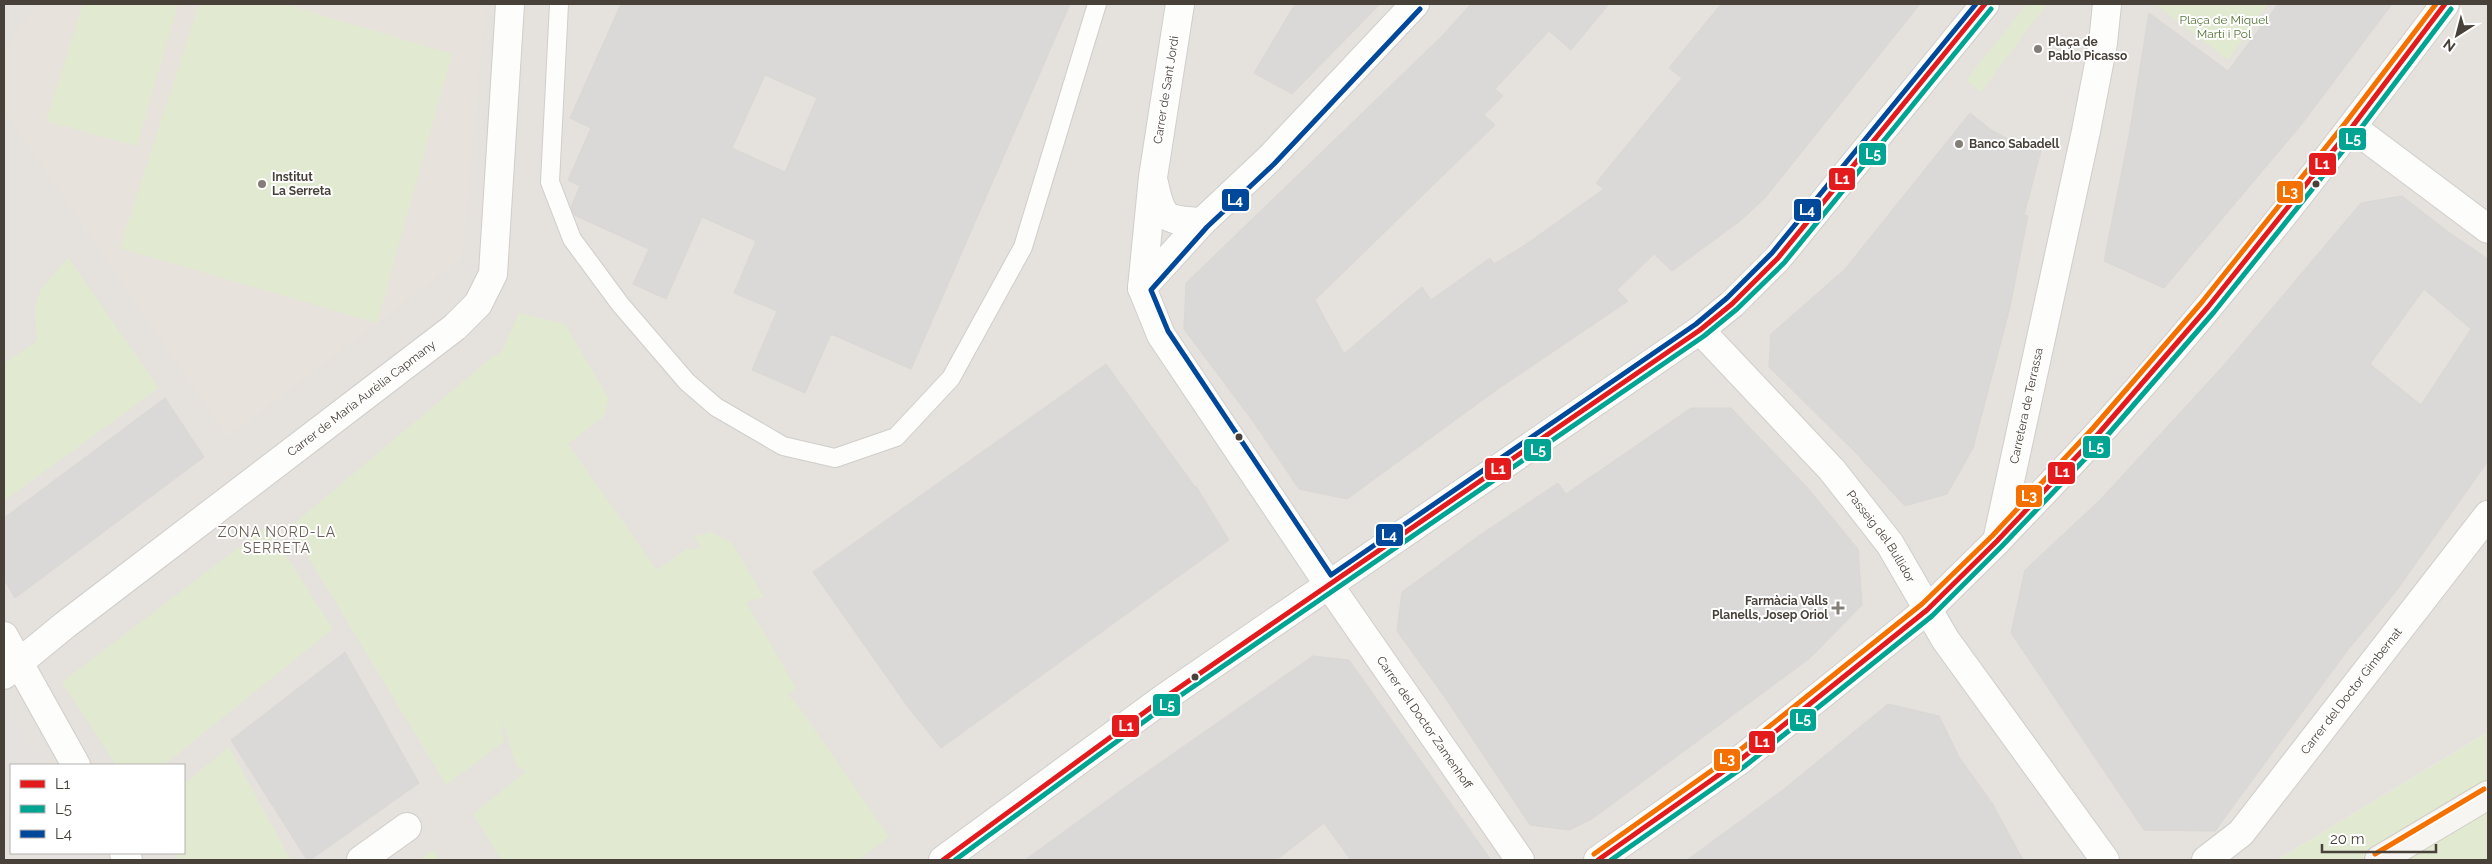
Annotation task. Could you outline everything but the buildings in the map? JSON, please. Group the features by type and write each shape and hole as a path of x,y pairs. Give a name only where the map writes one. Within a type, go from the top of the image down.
{"main road":[{"path":"2379,860 2488,795"}],"street":[{"name":"Carrer de Maria Aurèlia Capmany","path":"12,669 455,327 478,304 493,274 510,4"},
{"name":"Carrer de Sant Jordi","path":"1180,4 1153,177 1142,288 1161,335 1329,585"},
{"path":"1142,288 1202,222 1269,159 1415,4"},
{"path":"944,860 1164,698 1700,330 1732,304 1778,258 1985,4"},
{"name":"Carretera de Terrassa","path":"1997,541 2086,131 2103,43 2107,4"},
{"path":"1598,860 1740,760 1927,610 1997,541 2099,433 2195,322 2352,127 2445,4"},
{"path":"2352,127 2488,229"},
{"name":"Carrer de Sant Jordi","path":"1153,177 1160,210 1174,220 1202,222"},
{"name":"Passeig del Bullidor","path":"1700,330 1832,470 1890,544 1950,647 2105,860"},
{"name":"Carrer del Doctor Gimbernat","path":"2206,860 2241,833 2488,515"},
{"name":"Carrer del Doctor Zamenhoff","path":"1329,585 1520,860"},
{"path":"4,636 12,669 75,764"},
{"path":"361,860 407,827"}],"lane":[{"path":"559,4 550,182 572,239 620,304 687,382 716,407 782,446 835,458 896,437 951,378 1023,247 1097,4"}],"shaded area":[{"path":"4,4 2488,4 2488,732 2277,860 4,860"},
{"name":"Institut La Serreta","path":"37,4 486,4 462,258 227,437 4,110 4,50"},
{"path":"12,717 40,764 10,764 10,823 4,815 4,725"},
{"path":"37,854 94,854 97,860 43,860"}],"green space":[{"path":"83,4 178,4 137,146 46,121"},
{"path":"199,4 284,4 452,54 377,323 120,248"},
{"name":"Plaça de Pablo Picasso","path":"2027,4 2047,4 1981,92 1966,80"},
{"name":"Plaça de Miquel Martí i Pol","path":"2155,4 2268,4 2228,60"},
{"path":"68,257 159,388 4,501 4,363 37,341 35,308 41,289"},
{"path":"519,313 565,324 609,399 603,417 568,444 657,570 687,549 702,548 694,537 711,532 732,543 764,597 746,602 796,688 788,695 797,704 889,837 859,860 501,860 473,814 526,771 516,765 501,719 504,742 446,785 290,527 486,362 502,351"},
{"path":"267,526 333,629 165,764 115,764 62,682"},
{"path":"2488,732 2488,860 2277,860"},
{"path":"229,747 291,860 179,860 175,854 185,854 185,783"},
{"path":"435,849 439,860 419,860"}],"transit line":[{"name":"L4","path":"1420,9 1274,164 1207,227 1151,290 1168,331 1331,575 1696,324 1727,298 1772,253 1976,4"},
{"name":"L1","path":"943,860 1164,698 1700,330 1732,304 1778,258 1985,4"},
{"name":"L3","path":"1594,854 1735,754 1922,604 1992,536 2093,428 2202,302 2346,122 2436,4"},
{"name":"L1","path":"1598,860 1740,760 1927,610 1997,541 2099,433 2208,307 2352,127 2445,4"},
{"name":"L5","path":"955,860 1168,704 1704,336 1737,309 1784,263 1991,9"},
{"name":"L5","path":"1611,860 1745,766 1932,616 2002,546 2105,438 2214,312 2358,132 2451,9"},
{"name":"L3","path":"2375,854 2484,789"}],"place":[{"name":"Plaça de Pablo Picasso","path":"2038,49"},
{"name":"Banco Sabadell","path":"1959,144"},
{"name":"Institut La Serreta","path":"262,184"},
{"name":"Farmàcia Valls Planells, Josep Oriol","path":"1838,608"}],"district":[{"name":"ZONA NORD-LA SERRETA","path":"277,540"}]}
